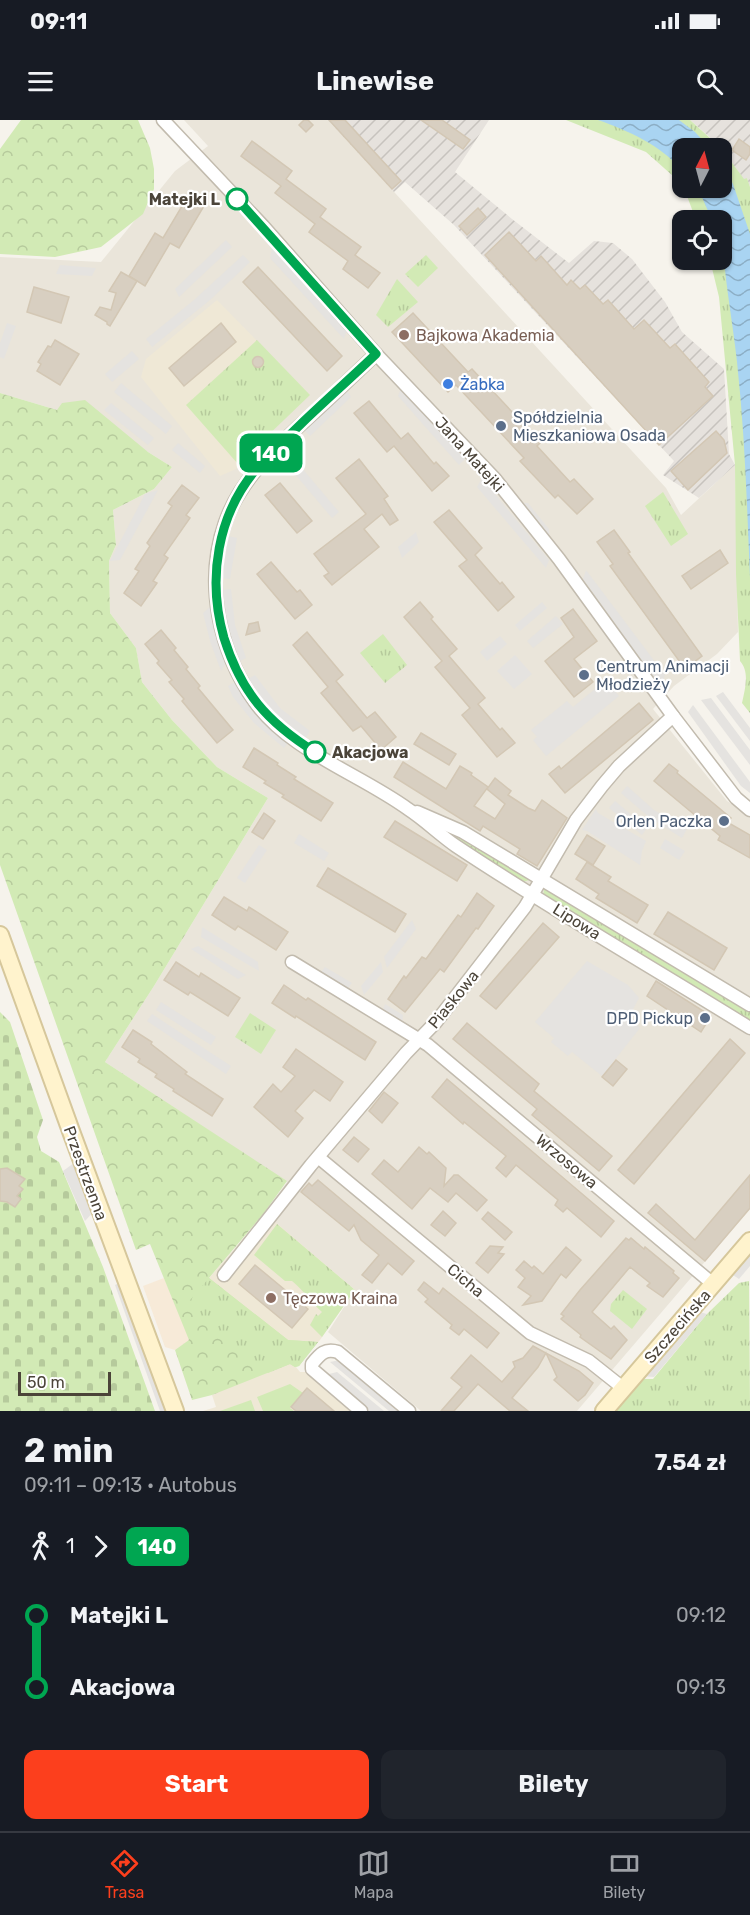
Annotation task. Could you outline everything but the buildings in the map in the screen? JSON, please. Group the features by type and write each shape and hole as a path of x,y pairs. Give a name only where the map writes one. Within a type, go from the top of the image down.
{"street":[{"name":"Jana Matejki","path":"163,120 263,226 376,354 502,488 559,559 673,716 736,798 750,810"},
{"name":"Lipowa","path":"376,354 256,469 241,491 225,523 216,567 218,615 238,673 263,712 297,741 408,808 455,845 533,895 750,1028"},
{"name":"Piaskowa","path":"224,1275 318,1157 436,1022 533,895 581,813 602,786 619,766 673,716"},
{"name":"Lipowa","path":"408,808 438,819 543,878 750,1005"},
{"name":"Przestrzenna","path":"0,935 175,1411"},
{"name":"Wrzosowa","path":"292,962 403,1031 420,1039 713,1284"},
{"name":"Cicha","path":"318,1157 530,1333 589,1361 623,1388"},
{"name":"Szczecińska","path":"604,1411 750,1240"},
{"path":"361,1411 312,1369 312,1364 325,1351 338,1352 409,1411"}],"shaded area":[{"path":"184,120 328,120 666,488 681,515 735,465 738,632 717,654 674,686 653,709 727,801 750,815 750,1209 577,1411 421,1411 328,1332 355,1290 264,1213 287,1182 105,1062 268,798 217,767 172,720 142,682 136,648 110,613 109,561 116,545 113,510 154,489 172,467 148,452 57,410 0,393 0,257 101,262 175,171 208,146"},
{"path":"328,120 489,120 455,172 569,263 594,241 613,243 632,259 665,302 682,332 724,369 729,454 735,465 699,498 663,475 674,461 454,225 405,182 394,192"},
{"path":"690,120 750,120 750,187 747,178 744,180 732,163 732,138 711,138"},
{"path":"226,240 232,247 179,297 175,289"},
{"path":"272,248 347,329 344,339 270,258"},
{"path":"243,255 250,262 210,300 152,347 146,339 194,300"},
{"path":"60,265 96,268 92,276 56,274"},
{"path":"217,300 310,395 253,448 236,469 220,476 141,377 146,359"},
{"path":"7,323 16,326 4,359 0,357 0,343"},
{"path":"132,351 139,359 112,382 105,374"},
{"path":"121,383 172,426 166,434 114,392"},
{"path":"401,388 465,459 459,465 398,396"},
{"path":"346,389 351,397 310,436 304,430"},
{"path":"111,403 154,438 148,445 104,410"},
{"path":"178,443 205,466 200,473 172,450"},
{"path":"301,467 339,512 332,518 294,473"},
{"path":"482,478 549,560 546,568 477,487"},
{"path":"158,490 120,560 110,561 145,494"},
{"path":"522,503 528,503 549,529 549,536"},
{"path":"416,532 419,542 402,558 398,547"},
{"path":"228,536 237,538 230,579 221,578"},
{"path":"586,570 665,675 660,686 583,579"},
{"path":"231,589 235,625 246,658 238,662 231,644 222,605 222,590"},
{"path":"542,602 547,608 520,631 515,625"},
{"path":"210,607 216,636 226,663 221,671 203,613"},
{"path":"556,616 563,624 533,648 527,641"},
{"path":"500,636 507,644 487,661 480,652"},
{"path":"515,655 532,674 514,689 497,671"},
{"path":"255,675 280,708 310,731 305,739 273,712 258,695 248,679"},
{"path":"606,680 619,696 546,756 533,740 537,737 531,730 567,701 573,707"},
{"path":"235,682 258,714 289,742 284,748 254,723 233,697 228,686"},
{"path":"723,692 750,728 750,741 716,696"},
{"path":"711,698 750,750 750,765 701,700"},
{"path":"693,705 750,782 750,793 741,786 688,712"},
{"path":"627,786 654,810 687,829 682,838 650,818 621,793"},
{"path":"615,801 647,828 642,835 609,808"},
{"path":"596,809 598,813 646,841 640,865 582,830"},
{"path":"299,834 329,853 324,861 294,843"},
{"path":"665,839 685,851 679,860 660,848"},
{"path":"259,845 267,850 245,883 237,878"},
{"path":"412,920 416,929 387,968 384,957"},
{"path":"202,927 258,962 259,971 201,937"},
{"path":"198,946 246,975 238,979 191,949"},
{"path":"587,961 628,985 639,998 630,1015 640,1028 602,1076 572,1052 568,1056 551,1042 554,1038 535,1022"},
{"path":"381,962 383,972 364,995 361,986"},
{"path":"325,967 352,983 348,988 321,972"},
{"path":"161,1002 216,1037 211,1045 156,1010"},
{"path":"385,1004 403,1015 402,1024 382,1012"},
{"path":"152,1014 231,1066 226,1074 147,1021"},
{"path":"74,1163 94,1211 85,1221 63,1171"},
{"name":"Tęczowa Kraina","path":"265,1213 355,1290 320,1340 296,1367 300,1372 307,1372 359,1411 203,1411 216,1407 212,1395 215,1394 185,1306"},
{"path":"750,1249 750,1266 739,1279 730,1273"},
{"path":"164,1278 190,1340 175,1350 165,1347 143,1286"},
{"path":"119,1283 166,1411 160,1411 115,1285"},
{"path":"696,1311 707,1314 654,1377 641,1376"},
{"path":"340,1360 402,1411 389,1411 330,1362"},
{"path":"337,1372 384,1411 369,1411 325,1375"}],"green space":[{"path":"21,120 138,120 150,148 154,169 154,189 143,214 101,247 55,257 0,254 0,149"},
{"path":"566,120 690,120 710,138 672,138 672,175 646,152"},
{"path":"732,163 744,179 747,178 750,187 750,713 742,703 746,675 740,661 735,465 719,297 712,270 732,270 732,210 692,210 688,198 732,198"},
{"path":"426,255 438,268 418,287 405,274"},
{"path":"397,279 418,302 388,327 376,315"},
{"path":"257,340 310,395 238,464 186,405"},
{"path":"0,393 57,410 62,403 85,400 148,452 172,467 154,489 113,510 116,545 109,561 110,613 136,648 142,682 172,720 217,767 268,798 105,1062 287,1181 264,1213 209,1278 288,1340 318,1342 299,1366 295,1367 290,1364 212,1395 192,1400 175,1350 189,1340 150,1244 136,1250 0,865"},
{"path":"663,492 688,534 671,546 645,506"},
{"path":"383,634 407,665 385,683 360,653"},
{"path":"441,824 530,878 529,880 523,882 440,832"},
{"path":"547,888 750,1011 750,1024 543,895"},
{"path":"0,1012 10,1022 43,1120 37,1137 41,1151 59,1162 103,1267 155,1411 0,1411"},
{"path":"250,1013 276,1030 261,1054 235,1037"},
{"path":"277,1224 355,1290 322,1337 310,1325 316,1314 318,1316 322,1312 292,1281 285,1281 254,1255"},
{"path":"209,1278 288,1340 318,1342 299,1366 295,1367 290,1364 268,1373 185,1306"},
{"path":"749,1281 750,1411 614,1411 642,1379 653,1379 706,1315 739,1283"},
{"path":"623,1290 647,1309 632,1329 610,1311 611,1304"},
{"path":"290,1384 303,1393 290,1408 294,1411 263,1411 257,1397"},
{"path":"251,1400 255,1411 220,1411"}],"water":[{"path":"598,120 679,120 701,138 672,138 672,160 654,146"},
{"path":"732,182 750,234 750,578 742,416 725,270 732,270 732,210 708,210 702,198 732,198"}],"bus line":[{"name":"140","path":"237,199 376,354 256,469 232,506 225,523 216,567 218,615 238,673 263,712 297,741 315,752"}],"place":[{"name":"Matejki L","path":"237,199"},
{"name":"Bajkowa Akademia","path":"404,335"},
{"name":"Żabka","path":"448,384"},
{"name":"Spółdzielnia Mieszkaniowa Osada","path":"501,426"},
{"name":"Centrum Animacji Młodzieży","path":"584,675"},
{"name":"Akacjowa","path":"315,752"},
{"name":"Orlen Paczka","path":"724,821"},
{"name":"DPD Pickup","path":"705,1018"},
{"name":"Tęczowa Kraina","path":"271,1298"}]}
